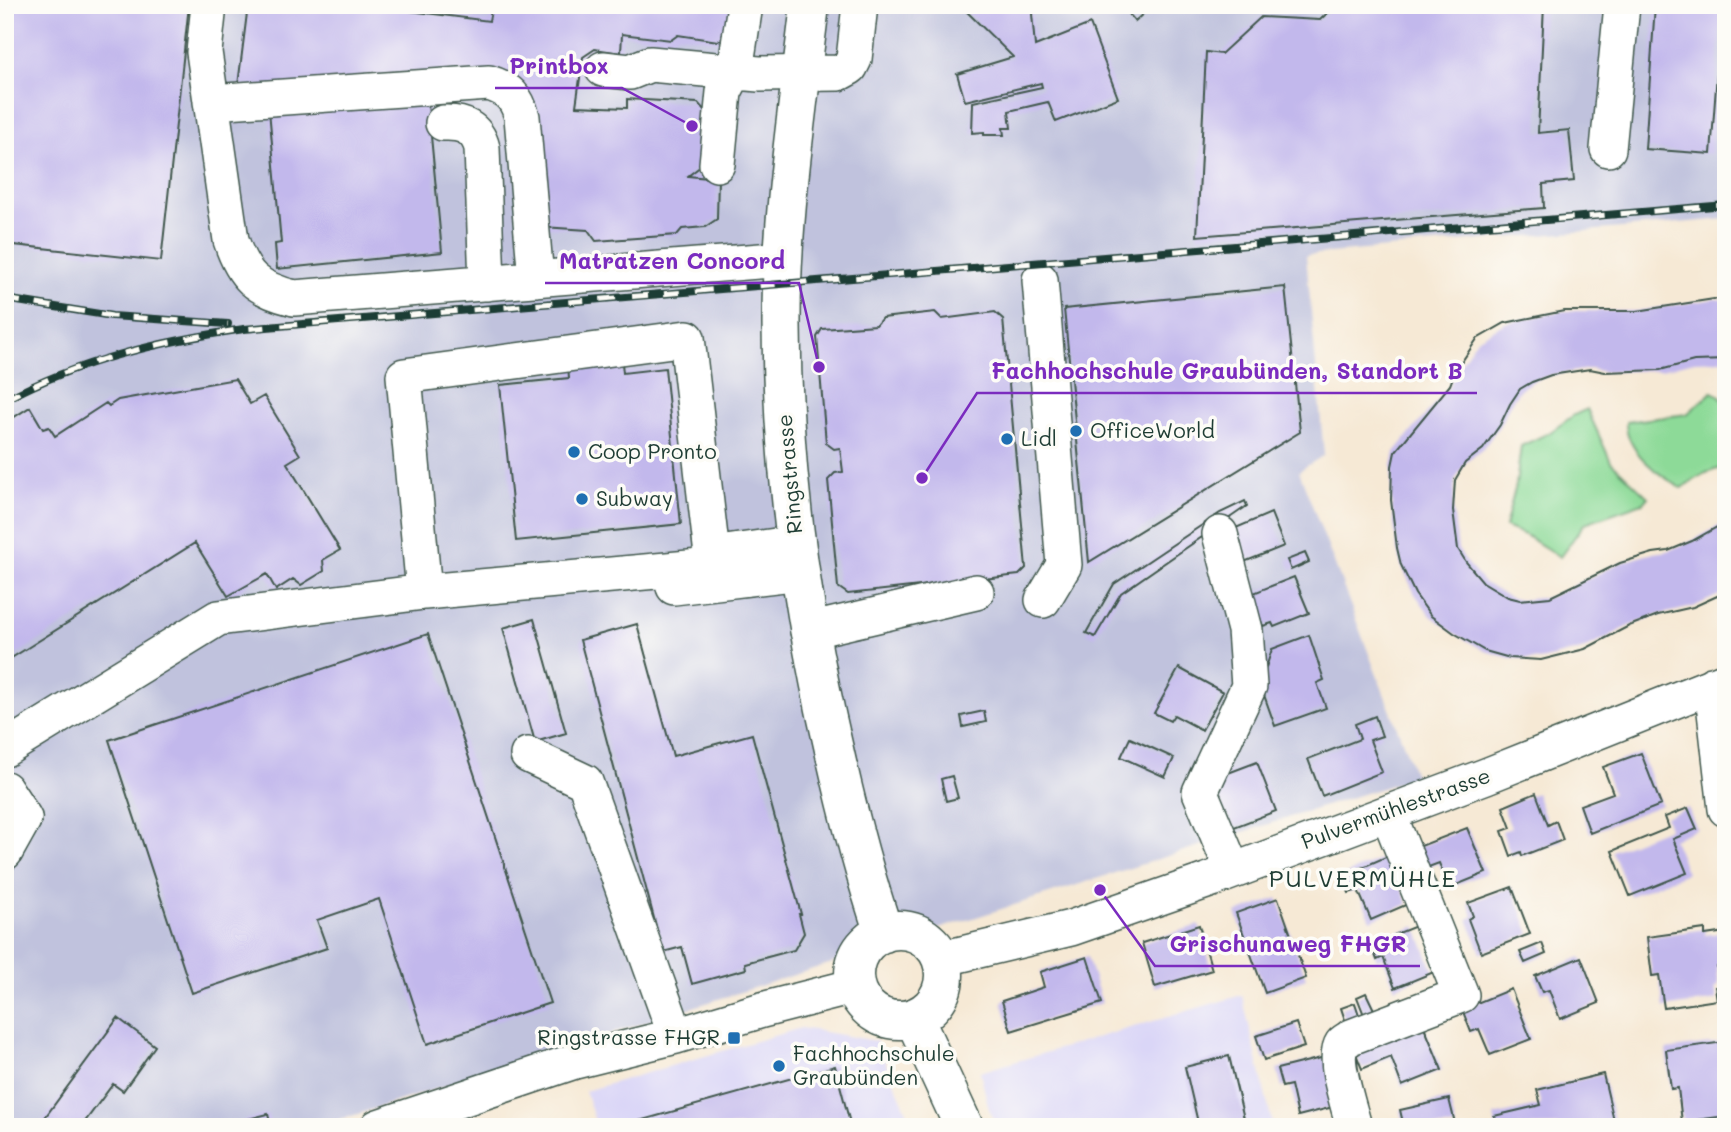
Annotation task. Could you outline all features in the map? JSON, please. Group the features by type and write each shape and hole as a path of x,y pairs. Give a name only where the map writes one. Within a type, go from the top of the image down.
{"main road":[{"name":"Ringstrasse","path":"810,5 789,165 782,343 785,424 808,631 843,792 884,933"},
{"path":"897,930 911,932 934,947 941,958 944,970 940,993 934,1004 914,1018 885,1018 862,1000 856,986 857,960 873,940 884,933 897,930"},
{"path":"914,1018 964,1127"}],"street":[{"path":"209,5 204,52 231,240 238,263 252,281 272,293 294,298 784,259"},
{"path":"717,164 724,92 735,71 746,5"},
{"path":"603,69 630,72 650,64 759,74 839,73 850,67 854,58 860,5"},
{"path":"1608,149 1622,5"},
{"path":"211,102 489,83 502,87 512,94 522,117 536,279"},
{"path":"443,123 468,127 480,140 487,283"},
{"path":"1040,279 1064,565 1042,600"},
{"path":"424,592 404,376 687,338 712,555"},
{"path":"1220,534 1245,630 1249,686 1200,792 1233,871"},
{"path":"5,748 218,618 424,592 700,567 712,555 799,557"},
{"path":"487,610 799,557"},
{"path":"808,631 976,592"},
{"path":"1719,682 1726,809"},
{"name":"Pulvermühlestrasse","path":"941,958 1071,928 1233,871 1486,776 1719,682"},
{"path":"528,755 586,782 676,1036"},
{"path":"5,789 24,818 5,852"},
{"path":"1354,1127 1340,1070 1342,1045 1351,1037 1461,995 1388,813"},
{"path":"378,1127 575,1061 856,986"}],"shaded area":[{"path":"5,5 1726,5 1726,219 1306,255 1324,455 1299,471 1416,777 317,1127 5,1127"},
{"path":"1242,995 1273,1127 998,1127 989,1109 980,1072"},
{"name":"Fachhochschule Graubünden","path":"801,1028 876,1041 914,1127 597,1127 585,1091"}],"green space":[{"path":"1712,392 1719,395 1726,404 1726,466 1706,473 1681,488 1653,469 1637,452 1627,433 1626,422 1687,414"},
{"path":"1587,409 1611,462 1648,497 1643,503 1585,523 1560,557 1525,535 1505,527 1516,485 1521,446 1549,433"}],"building":[{"path":"5,5 189,5 161,261 5,244"},
{"path":"248,5 362,5 489,21 492,5 730,5 727,37 718,41 678,35 671,40 622,34 621,53 595,49 583,57 576,106 627,108 627,99 698,103 706,112 701,166 688,176 718,179 717,219 705,227 682,229 677,235 596,241 588,230 543,227 531,103 238,85"},
{"path":"960,5 1041,5 1032,14 1035,46 1090,24 1118,98 1056,122 1048,102 1009,111 1011,128 1003,128 1004,135 972,133 973,102 1042,87 1041,83 965,101 957,74 1013,57"},
{"path":"1121,5 1153,5 1135,21"},
{"path":"1336,5 1544,5 1538,133 1569,130 1574,181 1543,184 1544,208 1197,236 1206,52 1221,54 1261,17 1320,20"},
{"path":"1655,5 1722,5 1711,154 1645,149"},
{"path":"427,94 442,252 277,269 275,244 281,243 269,110"},
{"path":"1285,287 1300,432 1089,562 1064,309"},
{"path":"1714,299 1726,300 1726,360 1694,361 1660,370 1605,372 1590,369 1551,375 1532,382 1520,389 1483,449 1465,463 1455,480 1453,510 1458,549 1466,562 1483,582 1508,597 1520,600 1550,597 1620,563 1668,551 1692,541 1726,522 1726,592 1693,607 1658,615 1629,626 1585,649 1541,660 1510,658 1485,651 1431,616 1415,594 1401,565 1391,500 1392,466 1395,452 1450,385 1455,372 1477,339 1505,323 1564,311 1637,311"},
{"path":"935,312 942,319 995,312 1003,319 1026,568 1019,575 848,594 838,587 828,480 835,473 843,472 840,448 834,449 826,443 817,337 822,329 876,325 882,318"},
{"path":"619,333 623,373 665,368 681,524 516,541 500,385 569,378 566,338"},
{"path":"235,379 250,404 264,396 300,455 287,463 340,550 323,560 324,571 301,585 293,579 276,590 267,574 228,596 195,543 5,662 5,423 30,407 43,429 49,427 55,436 106,403 109,406 118,400"},
{"path":"1245,501 1247,506 1121,593 1095,637 1086,633 1114,584 1220,513"},
{"path":"1271,513 1284,546 1244,562 1231,530"},
{"path":"1305,553 1309,562 1291,570 1287,560"},
{"path":"1294,577 1309,613 1274,627 1272,623 1263,626 1251,594"},
{"path":"534,619 566,733 535,742 503,628"},
{"path":"637,624 673,756 752,734 804,933 794,950 745,963 746,969 692,984 682,947 663,952 580,640"},
{"path":"428,634 550,1003 427,1044 379,899 317,920 327,948 192,993 109,740"},
{"path":"1309,635 1324,680 1317,683 1326,708 1275,726 1258,678 1263,677 1272,649"},
{"path":"1179,668 1223,692 1202,730 1174,715 1170,721 1154,713"},
{"path":"984,711 986,722 963,727 961,716"},
{"path":"1375,716 1382,736 1370,740 1382,772 1322,796 1308,759 1360,739 1355,724"},
{"path":"1130,738 1174,758 1165,777 1121,757"},
{"path":"1641,753 1661,805 1590,833 1580,805 1613,793 1603,767"},
{"path":"1257,762 1276,811 1224,831 1215,778"},
{"path":"952,776 958,798 946,801 941,779"},
{"path":"1536,793 1548,825 1556,821 1563,840 1522,856 1521,852 1511,856 1502,831 1511,828 1503,807"},
{"path":"1688,808 1697,829 1673,839 1687,873 1630,896 1612,851 1669,828 1665,817"},
{"path":"1467,828 1486,873 1449,888 1439,863 1426,868 1418,847"},
{"path":"1388,856 1408,904 1371,920 1358,890 1349,893 1342,876"},
{"path":"1512,887 1530,934 1481,953 1468,919 1473,916 1468,903"},
{"path":"1278,898 1306,978 1265,993 1236,913"},
{"path":"1199,925 1212,970 1155,987 1142,943"},
{"path":"1416,926 1434,972 1395,988 1383,957 1377,960 1371,944"},
{"path":"1705,929 1705,935 1726,932 1726,965 1717,967 1717,1000 1664,1008 1659,975 1652,976 1647,937"},
{"path":"1542,943 1546,954 1525,963 1520,952"},
{"path":"1087,957 1102,1003 1011,1031 1002,1001 1044,987 1040,972"},
{"path":"1581,957 1599,1003 1560,1019 1549,990 1542,992 1535,976"},
{"path":"1511,989 1531,1039 1490,1055 1479,1029 1471,1032 1462,1009"},
{"path":"1366,993 1377,1016 1366,1020 1357,997"},
{"path":"1355,1003 1362,1024 1348,1029 1341,1008"},
{"path":"118,1018 155,1046 123,1091 113,1084 81,1127 38,1127"},
{"path":"1296,1023 1304,1047 1264,1060 1256,1036"},
{"path":"1423,1024 1442,1070 1402,1086 1391,1057 1362,1069 1355,1051"},
{"path":"1724,1042 1726,1116 1682,1122 1678,1088 1671,1089 1666,1050"},
{"path":"1229,1056 1246,1127 1199,1127 1185,1067"},
{"path":"1325,1057 1337,1106 1298,1116 1291,1085 1282,1087 1277,1069"},
{"path":"835,1066 851,1127 640,1127 639,1121"},
{"path":"1603,1074 1615,1125 1496,1127 1494,1116 1541,1105 1537,1090"},
{"path":"1449,1099 1456,1127 1404,1127 1400,1110"},
{"path":"268,1114 271,1127 245,1127 244,1120"}],"railway":[{"path":"5,400 62,374 122,354 244,329 1726,205"},
{"path":"5,299 112,316 228,324"}],"place":[{"name":"Printbox","path":"692,126"},
{"name":"Matratzen Concord","path":"819,367"},
{"name":"OfficeWorld","path":"1076,431"},
{"name":"Lidl","path":"1007,439"},
{"name":"Coop Pronto","path":"574,452"},
{"name":"Fachhochschule Graubünden, Standort B","path":"922,478"},
{"name":"Subway","path":"582,499"},
{"name":"Grischunaweg FHGR","path":"1100,890"},
{"name":"Ringstrasse FHGR","path":"734,1038"},
{"name":"Fachhochschule Graubünden","path":"779,1066"}],"district":[{"name":"PULVERMÜHLE","path":"1363,879"}]}
